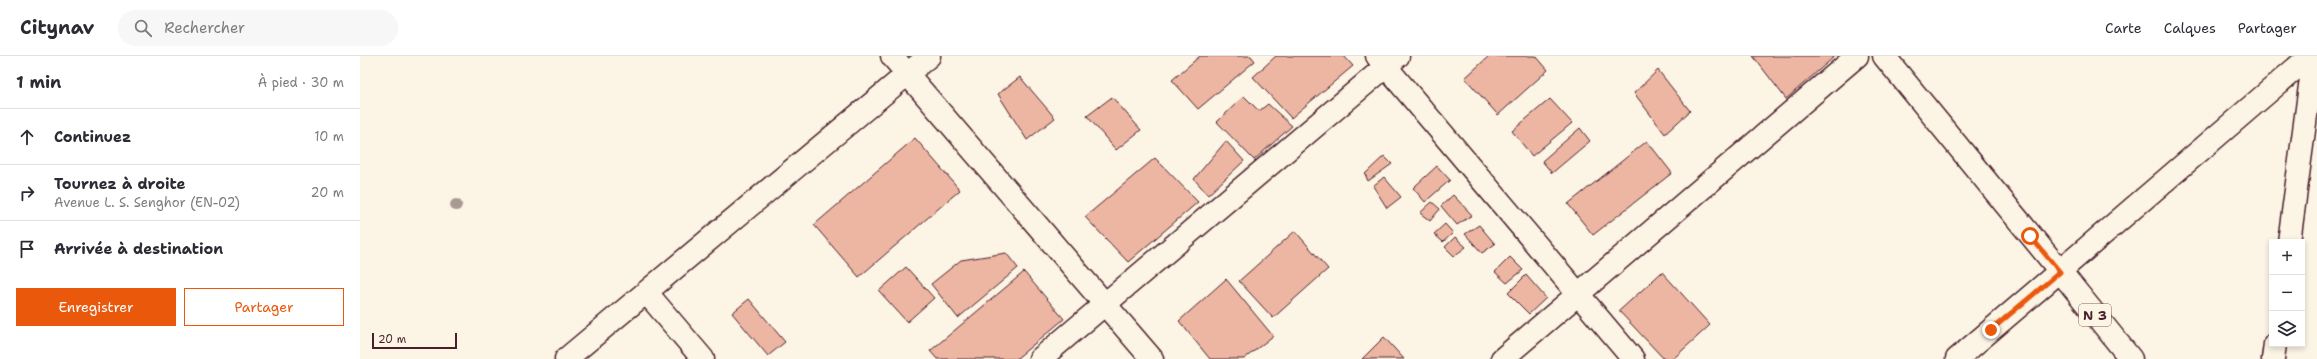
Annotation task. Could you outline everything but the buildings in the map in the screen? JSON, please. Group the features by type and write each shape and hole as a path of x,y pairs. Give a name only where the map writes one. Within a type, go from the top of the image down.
{"street":[{"path":"892,56 1152,359"},
{"path":"566,359 929,56"},
{"path":"1502,359 1858,56"},
{"path":"1884,56 2060,272"},
{"path":"1957,359 2310,56"},
{"path":"2289,239 2314,56"},
{"path":"1040,359 1387,59 1578,294 1633,359"},
{"name":"N 3","path":"2060,272 2131,359"},
{"path":"646,292 703,359"},
{"path":"2273,359 2275,347"}],"route":[{"path":"1991,330 2060,272 2030,236"}]}
